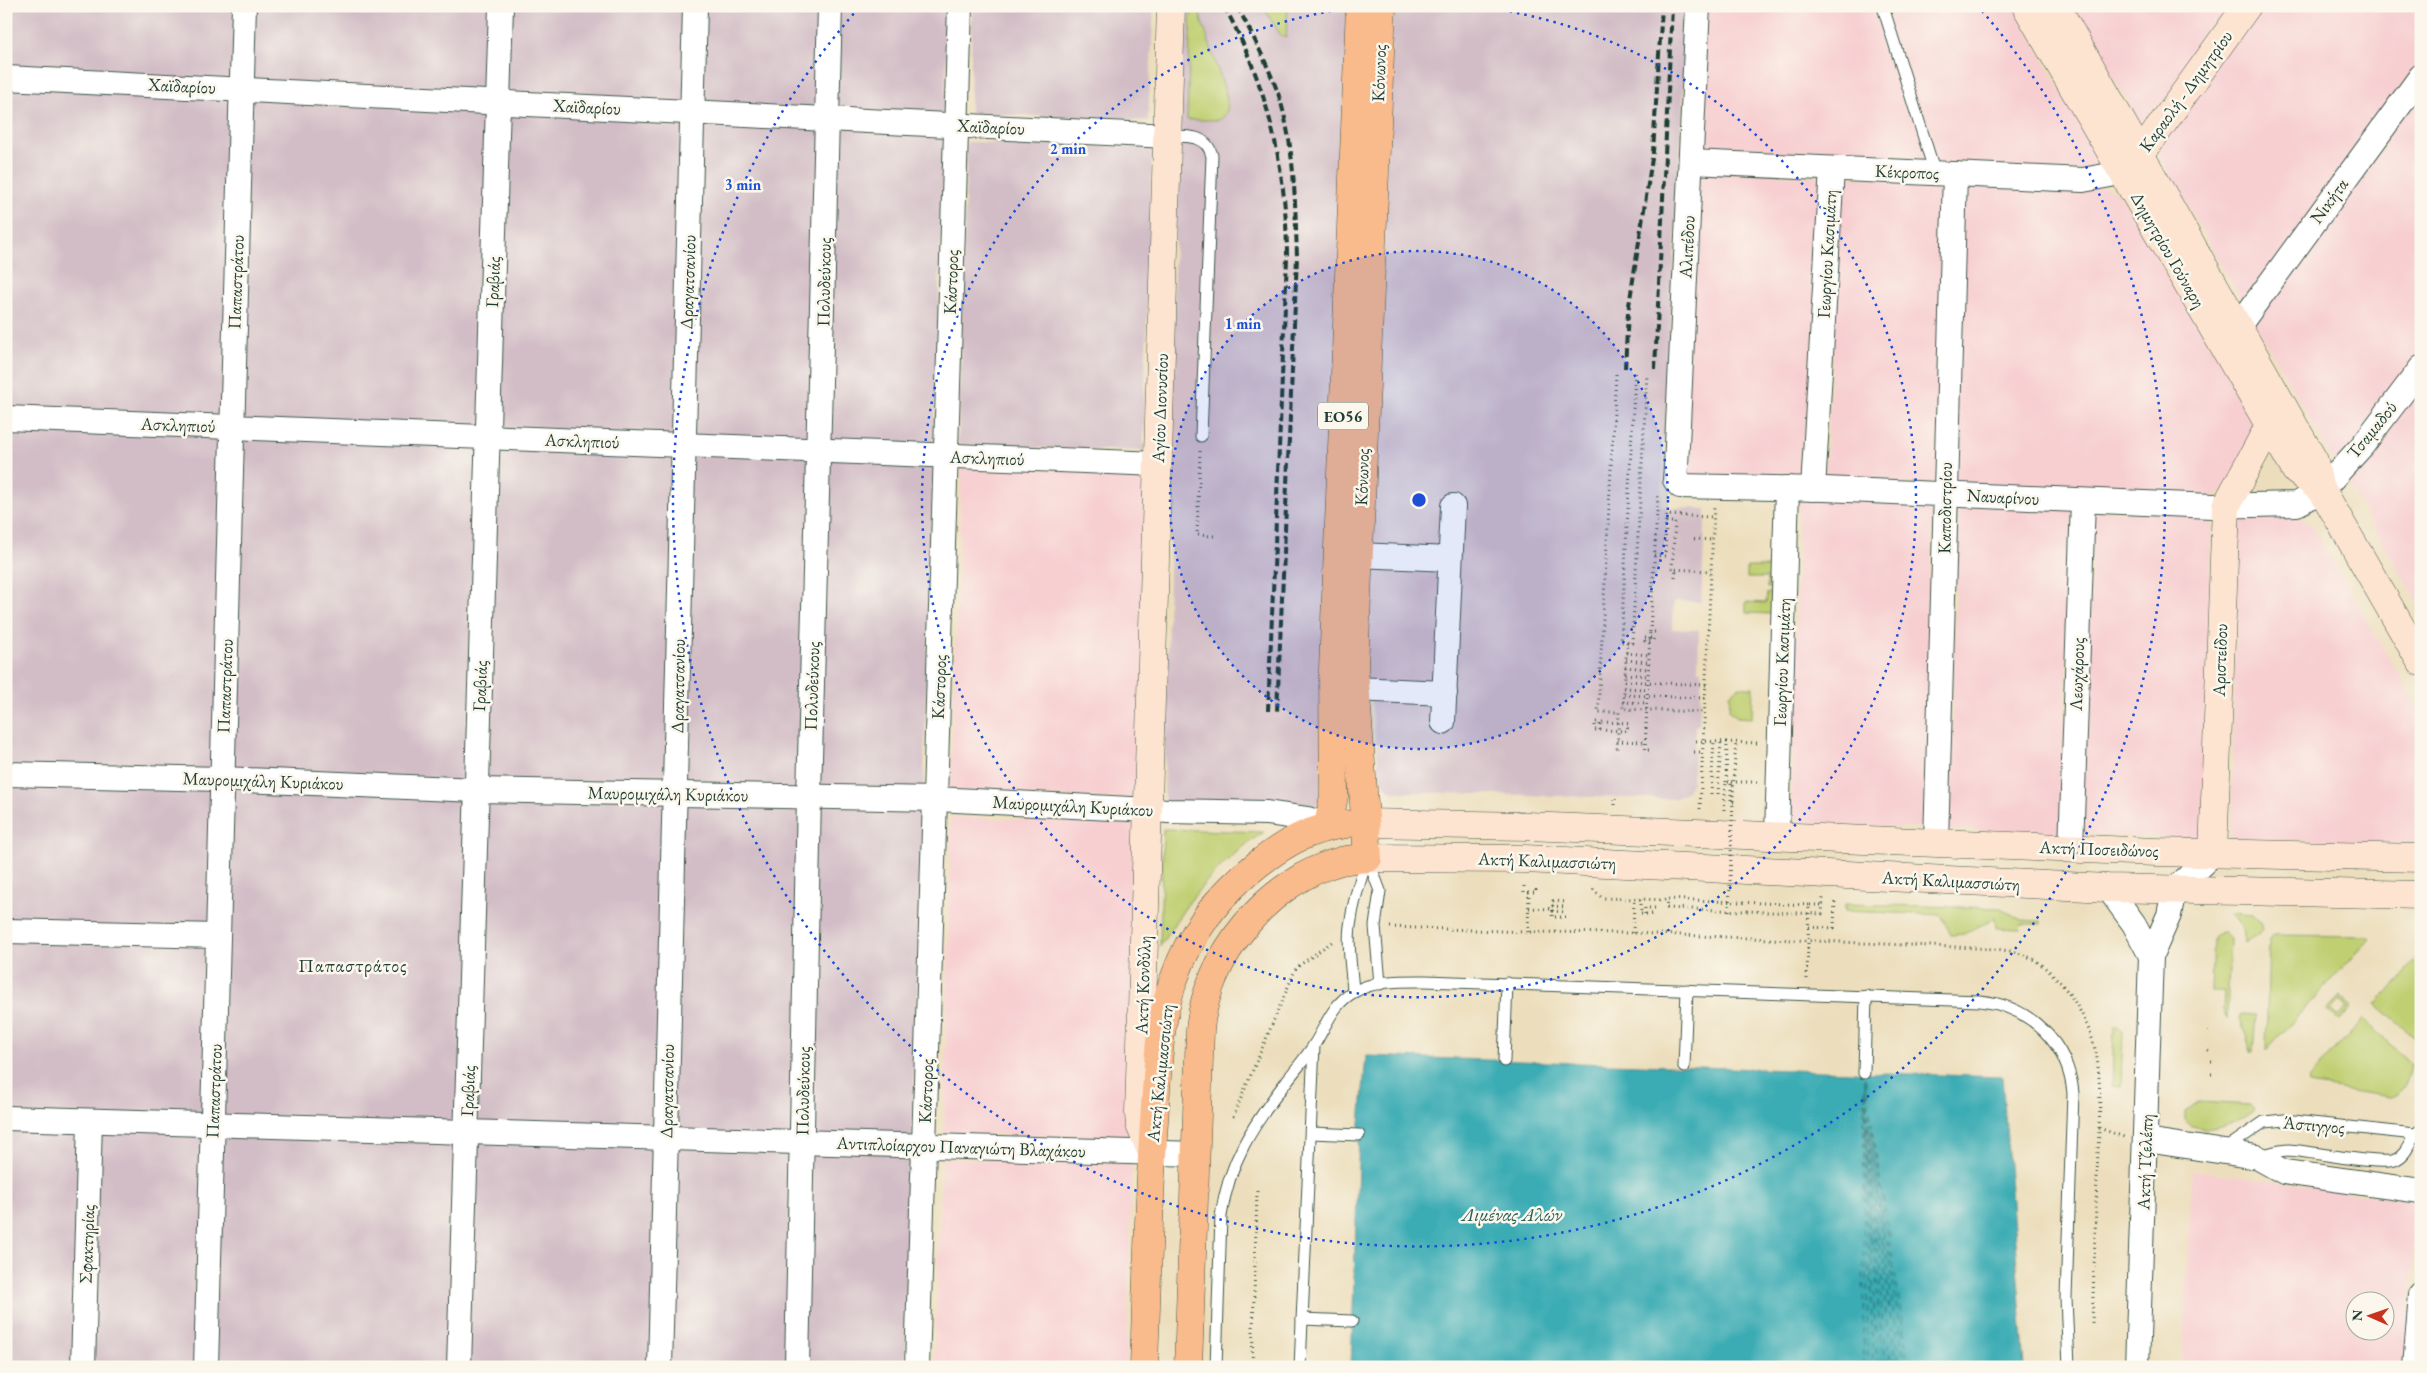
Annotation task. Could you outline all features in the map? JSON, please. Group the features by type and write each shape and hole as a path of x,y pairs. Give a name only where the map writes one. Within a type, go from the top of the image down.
{"main road":[{"name":"Αγίου Διονυσίου","path":"1148,810 1172,6"},
{"name":"Κόνωνος","path":"1328,826 1334,796 1333,670 1360,6"},
{"name":"Κόνωνος","path":"1368,858 1354,688 1382,6"},
{"name":"Δημητρίου Γούναρη","path":"2026,6 2238,327 2314,461 2320,488 2421,662"},
{"name":"Δημητρίου Γούναρη","path":"2056,6 2131,163 2270,424 2296,471 2320,488"},
{"name":"Καραολή - Δημητρίου","path":"2131,163 2247,6"},
{"name":"Αριστείδου","path":"2212,854 2226,506 2270,424"},
{"name":"Ακτή Κονδύλη","path":"1144,1367 1152,1153 1140,1126 1139,1114 1148,810"},
{"name":"Ακτή Καλιμασσιώτη","path":"1152,1153 1163,1017 1173,979 1191,940 1220,899 1253,868 1292,840 1328,826 1364,823 1527,826 1777,836"},
{"name":"Ακτή Ποσειδώνος","path":"1777,836 2212,854 2421,858"},
{"name":"Ακτή Καλιμασσιώτη","path":"1196,1154 1201,1017 1212,981 1225,954 1244,928 1281,892 1317,870 1342,861 1368,858 1525,859 2108,888"},
{"path":"2108,888 2421,895"},
{"path":"1188,1367 1196,1154"}],"street":[{"name":"Παπαστράτου","path":"206,1367 244,6"},
{"name":"Γραβιάς","path":"459,1367 501,6"},
{"name":"Δραγατσανίου","path":"660,1367 695,6"},
{"name":"Πολυδεύκους","path":"797,1367 809,796 830,6"},
{"name":"Κάστορος","path":"917,1367 960,6"},
{"name":"Αλιπέδου","path":"1669,487 1677,483 1698,6"},
{"name":"Νικήτα","path":"2238,327 2421,76"},
{"name":"Χαϊδαρίου","path":"6,78 1168,136"},
{"name":"Κέκροπος","path":"1691,162 2083,180 2103,177 2131,163"},
{"name":"Γεωργίου Κασιμάτη","path":"1813,489 1832,169"},
{"name":"Καποδιστρίου","path":"1936,843 1946,494 1945,174"},
{"name":"Τσαμαδού","path":"2320,488 2362,446 2421,368"},
{"name":"Ασκληπιού","path":"6,418 819,452 1158,464"},
{"name":"Ναυαρίνου","path":"1669,487 1787,488 2226,506 2297,504 2320,488"},
{"name":"Γεωργίου Κασιμάτη","path":"1777,836 1787,488"},
{"name":"Λεωχάρους","path":"2071,848 2083,500"},
{"path":"1443,722 1452,506"},
{"path":"1358,555 1450,559"},
{"path":"1354,688 1445,693"},
{"name":"Μαυρομιχάλη Κυριάκου","path":"6,774 222,779 477,790 936,799 1148,810 1267,813 1308,819 1328,826"},
{"path":"2174,890 2212,854"},
{"name":"Ακτή Τζελέπη","path":"2108,888 2134,924 2151,956"},
{"name":"Ακτή Τζελέπη","path":"2137,1367 2151,956 2169,915 2174,890"},
{"path":"6,931 218,936"},
{"name":"Αντιπλοίαρχου Παναγιώτη Βλαχάκου","path":"6,1118 1196,1154"},
{"name":"Σφακτηρίας","path":"83,1367 90,1121"},
{"name":"Άστιγγος","path":"2146,1140 2257,1157 2284,1172 2421,1191"},
{"path":"2415,1367 2421,1295"}],"lane":[{"path":"1883,7 1945,174"},
{"path":"1168,136 1200,139 1207,143 1212,156 1201,436"},
{"path":"1368,858 1380,891 1375,926 1380,984"},
{"path":"1353,992 1350,928 1356,890 1368,858"},
{"path":"1216,1367 1221,1216 1224,1193 1234,1163 1247,1137 1314,1045 1335,1008 1353,992 1380,984 1425,981 1866,996 1996,1003 2017,1010 2037,1024 2053,1041 2064,1057 2071,1074 2073,1093 2066,1298 2069,1367"},
{"path":"1504,1061 1507,983"},
{"path":"1684,1067 1687,990"},
{"path":"1864,1073 1866,996"},
{"path":"1300,1367 1314,1045"},
{"name":"Άστιγγος","path":"2222,1151 2264,1122 2284,1120 2418,1132 2407,1151 2394,1160 2376,1161 2287,1150 2257,1157"},
{"path":"1311,1133 1359,1135"},
{"path":"1302,1319 1352,1321"}],"path":[{"path":"1635,373 1621,642 1632,642 1647,375"},
{"path":"1616,374 1598,712 1619,712 1617,752"},
{"path":"1201,436 1197,535 1214,536"},
{"path":"1700,809 1714,486"},
{"path":"1649,750 1644,750 1654,555 1669,487"},
{"path":"1654,555 1665,556 1667,515 1714,517"},
{"path":"1666,522 1675,522 1672,569 1711,571"},
{"path":"1694,539 1712,540"},
{"path":"1675,577 1676,569"},
{"path":"1702,633 1708,633"},
{"path":"1627,642 1623,709 1704,712"},
{"path":"1626,654 1649,655"},
{"path":"1626,660 1648,662"},
{"path":"1625,667 1648,669"},
{"path":"1625,674 1648,676"},
{"path":"1624,681 1648,684 1706,685"},
{"path":"1624,688 1647,689"},
{"path":"1624,695 1705,698"},
{"path":"1623,702 1646,703"},
{"path":"1618,723 1595,722 1595,730 1618,731"},
{"path":"1604,731 1605,722"},
{"path":"1618,723 1618,731"},
{"path":"1617,741 1645,742"},
{"path":"1696,741 1761,743"},
{"path":"1711,794 1714,741"},
{"path":"1718,794 1721,742"},
{"path":"1724,810 1727,742"},
{"path":"1736,742 1731,802 1737,802"},
{"path":"1694,752 1702,752"},
{"path":"1726,782 1758,782"},
{"path":"1729,911 1733,783"},
{"path":"1615,798 1615,805"},
{"path":"1524,886 1524,892 1536,892 1536,886"},
{"path":"1593,889 1602,898 1822,905"},
{"path":"1528,932 1529,892"},
{"path":"1668,900 1667,908 1822,914 1823,897"},
{"path":"1808,927 1834,928 1836,898"},
{"path":"1633,933 1634,899"},
{"path":"1641,899 1641,914 1654,914"},
{"path":"1566,917 1552,917 1552,909 1553,901 1567,902"},
{"path":"1806,994 1809,905"},
{"path":"1552,909 1567,907"},
{"path":"1529,908 1566,912"},
{"path":"1645,914 1645,908 1655,908"},
{"path":"1653,934 1999,949 2035,960 2062,987 2086,1022 2098,1066 2099,1128 2092,1324"},
{"path":"2099,1128 2119,1137"},
{"path":"1252,1367 1258,1191"}],"shaded area":[{"path":"6,6 948,6 905,1367 6,1367"},
{"path":"972,6 1154,6 1148,121 970,113"},
{"path":"1182,6 1352,6 1320,802 1308,810 1168,802 1164,798 1171,486 1169,443"},
{"path":"1393,6 1688,6 1661,507 1706,509 1701,602 1674,601 1672,629 1699,630 1698,670 1702,671 1699,725 1695,726 1692,782 1687,791 1675,799 1396,792 1389,790 1380,779 1371,700 1364,683"},
{"path":"1704,6 2014,6 2097,156 2097,162 2088,171 1699,153"},
{"path":"2073,6 2421,6 2421,608 2315,428"},
{"path":"967,142 1152,148 1143,451 958,445"},
{"path":"1698,171 1825,177 1809,480 1683,476"},
{"path":"1843,177 2104,187 2118,192 2260,426 2237,478 2214,497 1825,480"},
{"path":"962,467 1150,473 1139,799 950,793"},
{"path":"1799,499 1933,504 1924,828 1805,823 1795,818 1791,812"},
{"path":"1958,505 2072,509 2061,833 1949,829"},
{"path":"2093,510 2212,515 2204,838 2082,834"},
{"path":"2238,516 2301,519 2311,525 2421,713 2421,844 2231,838"},
{"path":"951,817 1140,824 1130,1139 944,1133"},
{"path":"942,1158 1132,1165 1126,1367 934,1367"},
{"path":"2192,1170 2418,1202 2405,1367 2182,1367"}],"green space":[{"path":"1191,6 1197,6 1226,94 1227,112 1219,120 1187,120"},
{"path":"1263,6 1288,6 1286,38 1281,36"},
{"path":"1747,567 1775,567 1774,588 1767,588 1767,578 1747,578"},
{"path":"1767,593 1774,593 1774,614 1746,613 1746,602 1766,603"},
{"path":"1738,687 1753,687 1752,718 1737,717 1729,710 1730,694"},
{"path":"1163,829 1264,832 1232,856 1205,883 1192,898 1160,947"},
{"path":"1845,904 2001,908 2021,920 2041,921 2041,924 2021,924 2020,929 1996,928 1995,918 1964,934 1951,935 1941,915 1845,911"},
{"path":"2230,913 2253,915 2260,922 2262,930 2257,936 2244,943 2242,928"},
{"path":"2224,933 2230,939 2227,1019 2223,1011 2224,991 2211,991 2213,939 2216,934"},
{"path":"2273,935 2367,936 2370,938 2266,1050 2269,940"},
{"path":"2421,955 2421,1034 2418,1041 2376,1004"},
{"path":"2340,996 2352,1007 2340,1021 2327,1010","holes":["2340,1000 2348,1007 2339,1017 2331,1010"]},
{"path":"2241,1014 2256,1015 2253,1052 2251,1051 2240,1018"},
{"path":"2363,1019 2411,1064 2409,1074 2402,1089 2394,1096 2389,1097 2309,1084 2308,1079"},
{"path":"2114,1026 2118,1026 2123,1032 2121,1086 2112,1085"},
{"path":"2200,1102 2250,1105 2254,1110 2248,1115 2230,1123 2200,1128 2191,1125 2185,1120 2185,1112"}],"water":[{"name":"Λιμένας Αλών","path":"1366,1056 2002,1077 2025,1367 1351,1367 1359,1135"}],"ferry route":[{"path":"1864,1078 1864,1099"},
{"path":"1865,1078 1909,1367"},
{"path":"1865,1083 1865,1092"},
{"path":"1866,1091 1867,1099"},
{"path":"1865,1093 1882,1367"},
{"path":"1863,1367 1864,1101"},
{"path":"1865,1101 1873,1367"},
{"path":"1866,1101 1891,1367"},
{"path":"1867,1101 1900,1367"},
{"path":"1866,1128 1877,1367"},
{"path":"1868,1128 1886,1367"},
{"path":"1870,1128 1896,1367"},
{"path":"1872,1130 1905,1367"},
{"path":"1865,1131 1868,1367"}],"railway":[{"path":"1224,6 1252,66 1272,128 1279,160 1286,225 1287,258 1268,711"},
{"path":"1237,6 1254,38 1278,93 1288,133 1295,195 1297,257 1277,712"},
{"path":"1625,368 1628,312 1653,152 1662,6"},
{"path":"1655,369 1672,6"}],"district":[{"name":"Παπαστράτος","path":"353,965"}]}
